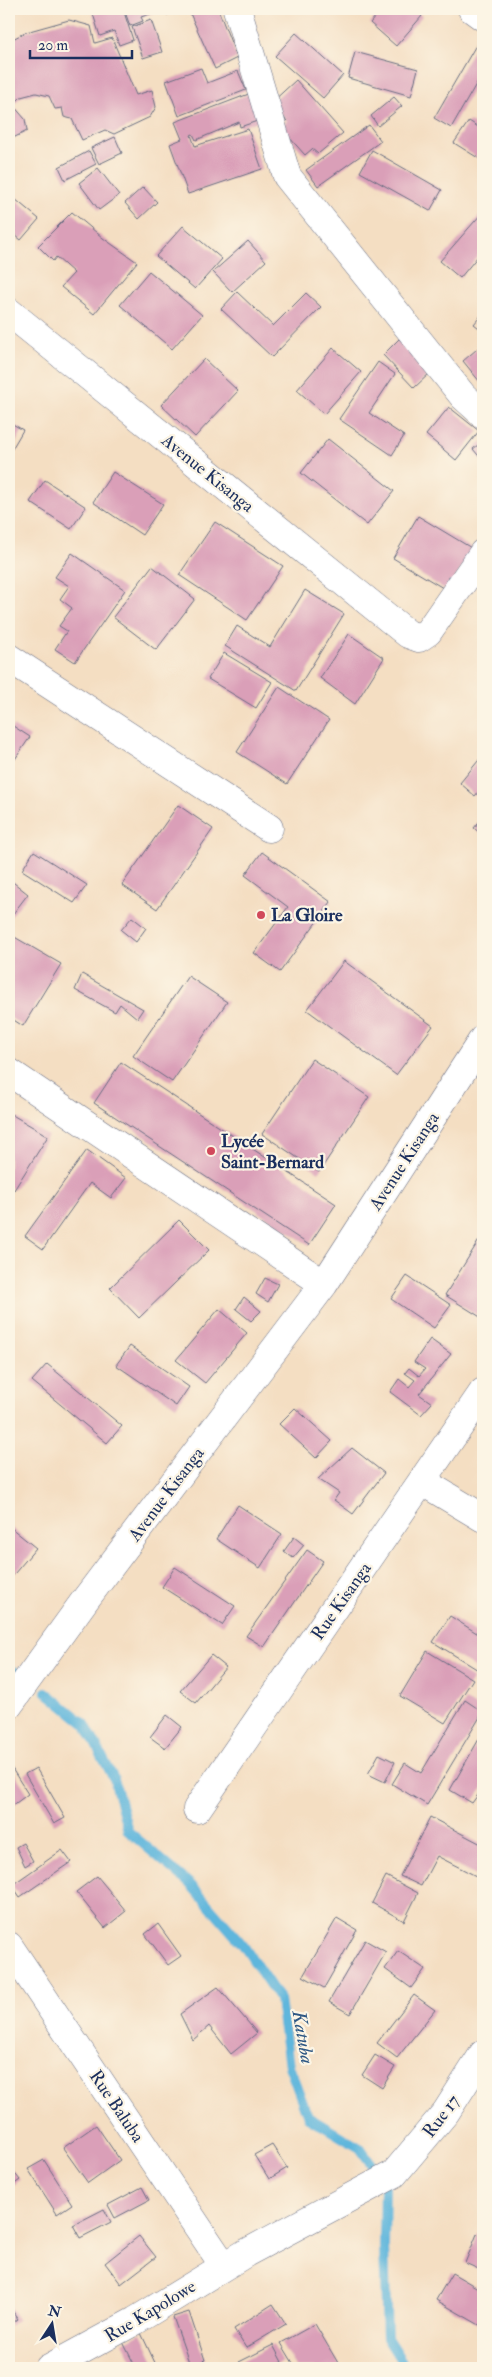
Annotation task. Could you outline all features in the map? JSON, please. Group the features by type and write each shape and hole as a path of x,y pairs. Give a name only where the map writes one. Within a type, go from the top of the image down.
{"street":[{"path":"237,9 287,176 463,396 483,414"},
{"path":"472,9 483,17"},
{"name":"Avenue Kisanga","path":"9,312 408,634 419,638 428,632 483,553"},
{"path":"9,658 269,828"},
{"name":"Avenue Kisanga","path":"9,1705 80,1607 324,1284 483,1039"},
{"path":"9,1072 324,1284"},
{"name":"Rue Kisanga","path":"197,1809 483,1392"},
{"path":"423,1482 483,1518"},
{"name":"Rue Baluba","path":"10,1952 224,2266"},
{"name":"Rue 17","path":"224,2266 394,2174 446,2112 483,2054"},
{"name":"Rue Kapolowe","path":"49,2368 135,2321 224,2266"}],"building":[{"path":"110,9 123,9 133,40 119,45 114,31 100,36 93,14"},
{"path":"124,9 158,9 159,11 141,17 143,21 130,26"},
{"path":"165,9 184,9 167,15"},
{"path":"188,9 218,9 237,58 215,69"},
{"path":"382,9 413,9 422,16 396,46 370,23"},
{"path":"69,20 91,26 95,43 112,38 136,95 152,90 156,107 150,117 114,134 105,130 82,140 72,119 64,117 62,108 55,109 49,96 36,93 21,97 13,105 25,119 27,131 9,140 9,41 26,32"},
{"path":"151,20 162,52 143,58 132,27"},
{"path":"296,33 343,75 323,98 275,56"},
{"path":"483,33 483,72 451,128 434,118"},
{"path":"355,52 418,69 411,96 348,78"},
{"path":"201,68 207,83 238,71 246,90 179,116 166,81"},
{"path":"296,80 343,133 318,154 312,149 305,155 280,127 287,121 271,103"},
{"path":"254,92 263,119 240,127 239,122 196,140 193,134 191,135 195,146 248,129 262,169 188,194 170,144 182,139 175,122"},
{"path":"394,97 402,106 378,126 371,116"},
{"path":"469,121 483,130 483,161 454,143"},
{"path":"369,125 381,141 318,186 306,170"},
{"path":"115,137 122,153 99,164 91,148"},
{"path":"372,150 442,190 430,211 360,172"},
{"path":"89,151 96,164 65,180 59,167"},
{"path":"98,168 119,195 99,210 79,183"},
{"path":"143,187 157,202 139,219 125,203"},
{"path":"9,194 39,219 21,240 9,230"},
{"path":"72,212 103,238 137,262 94,314 61,287 74,273 56,257 53,261 38,246"},
{"path":"482,213 483,250 460,278 440,261"},
{"path":"183,226 222,259 195,289 156,256"},
{"path":"248,241 266,261 232,292 213,272"},
{"path":"149,271 202,315 172,349 120,305"},
{"path":"237,292 273,326 306,293 321,307 272,357 221,309"},
{"path":"483,313 483,331 474,324"},
{"path":"399,339 431,372 414,388 383,355"},
{"path":"483,344 483,380 480,382 463,361"},
{"path":"333,348 361,372 324,414 297,390"},
{"path":"204,359 238,391 195,437 161,405"},
{"path":"378,362 395,374 369,413 404,436 392,455 339,419"},
{"path":"449,407 479,431 456,460 426,435"},
{"path":"9,422 23,430 9,454"},
{"path":"328,439 394,491 367,525 301,473"},
{"path":"483,441 483,461 473,449"},
{"path":"113,472 163,504 142,535 93,502"},
{"path":"45,480 86,507 71,529 30,502"},
{"path":"418,516 473,549 448,591 393,558"},
{"path":"215,522 283,566 247,620 179,575"},
{"path":"72,553 125,590 75,662 55,649 67,631 59,626 72,608 60,599 69,586 55,577"},
{"path":"152,566 195,599 156,650 113,617"},
{"path":"305,590 344,614 296,691 225,646 237,626 270,647"},
{"path":"349,634 384,658 355,704 320,678"},
{"path":"224,653 272,682 256,708 208,679"},
{"path":"279,687 329,720 287,784 237,752"},
{"path":"13,726 30,737 9,768 9,732"},
{"path":"483,755 483,786 475,796 460,783"},
{"path":"178,805 213,829 157,909 122,885"},
{"path":"483,817 483,836 474,828"},
{"path":"34,851 87,885 74,903 22,870"},
{"path":"262,852 331,902 280,972 254,953 288,907 245,875"},
{"path":"9,879 28,894 9,919"},
{"path":"132,917 146,928 136,942 121,930"},
{"path":"11,935 61,964 23,1026 9,1017 9,939"},
{"path":"344,961 433,1026 396,1075 307,1010"},
{"path":"82,974 143,1009 137,1018 120,1004 115,1012 75,990"},
{"path":"188,976 227,1002 172,1082 133,1056"},
{"path":"312,1059 369,1097 319,1172 262,1134"},
{"path":"121,1062 336,1204 309,1245 94,1103"},
{"path":"9,1113 48,1136 14,1190 9,1186"},
{"path":"87,1150 126,1178 111,1198 90,1183 43,1249 25,1236"},
{"path":"179,1220 209,1250 139,1318 110,1288"},
{"path":"483,1234 483,1315 482,1318 445,1295"},
{"path":"407,1276 451,1305 434,1328 391,1299"},
{"path":"265,1278 278,1284 268,1302 256,1294"},
{"path":"244,1297 261,1311 251,1321 236,1309"},
{"path":"219,1309 247,1333 205,1383 176,1360"},
{"path":"430,1339 451,1354 419,1394 432,1403 421,1415 390,1392 399,1379 409,1387 415,1380 405,1373 409,1368 419,1376 425,1369 414,1362"},
{"path":"130,1346 189,1387 176,1406 116,1365"},
{"path":"47,1364 122,1426 107,1443 32,1381"},
{"path":"295,1408 332,1441 316,1458 279,1424"},
{"path":"352,1448 384,1473 353,1514 334,1500 339,1493 318,1479"},
{"path":"238,1505 282,1534 260,1568 216,1539"},
{"path":"10,1527 36,1548 9,1580 9,1529"},
{"path":"294,1537 304,1545 293,1558 284,1551"},
{"path":"307,1550 323,1561 264,1647 246,1636"},
{"path":"175,1567 235,1606 222,1625 162,1587"},
{"path":"450,1616 483,1637 483,1673 433,1642"},
{"path":"427,1651 473,1679 445,1723 400,1696"},
{"path":"211,1655 226,1667 196,1703 180,1691"},
{"path":"465,1700 483,1712 427,1805 392,1784 405,1763 421,1773"},
{"path":"167,1715 182,1727 165,1748 150,1737"},
{"path":"483,1732 483,1772 481,1776 483,1778 483,1788 472,1803 450,1790"},
{"path":"379,1754 395,1762 385,1782 368,1774"},
{"path":"9,1764 28,1794 12,1806 9,1801"},
{"path":"36,1768 65,1818 54,1824 25,1774"},
{"path":"430,1817 483,1845 483,1863 476,1876 437,1856 421,1886 400,1876"},
{"path":"23,1843 33,1861 25,1866 16,1847"},
{"path":"62,1850 71,1862 20,1897 12,1885"},
{"path":"97,1876 126,1911 105,1928 76,1892"},
{"path":"386,1876 418,1893 404,1921 372,1903"},
{"path":"337,1918 357,1930 324,1988 303,1976"},
{"path":"158,1924 181,1956 168,1965 145,1934"},
{"path":"365,1940 386,1952 350,2014 329,2002"},
{"path":"398,1951 425,1969 411,1988 385,1969"},
{"path":"218,1987 257,2033 231,2054 209,2026 193,2040 180,2014"},
{"path":"414,1995 435,2010 397,2058 377,2043"},
{"path":"375,2055 395,2067 382,2088 362,2075"},
{"path":"96,2125 120,2160 88,2183 63,2148"},
{"path":"272,2145 287,2168 269,2179 254,2155"},
{"path":"44,2160 72,2204 57,2214 28,2169"},
{"path":"9,2166 20,2180 9,2188"},
{"path":"142,2187 149,2200 115,2218 108,2205"},
{"path":"104,2209 111,2222 80,2238 73,2225"},
{"path":"477,2234 483,2236 483,2271 465,2263"},
{"path":"139,2236 156,2257 121,2284 105,2263"},
{"path":"452,2273 483,2291 483,2327 436,2300"},
{"path":"273,2304 286,2324 246,2348 234,2329"},
{"path":"9,2306 18,2319 9,2326"},
{"path":"189,2312 205,2360 190,2365 173,2317"},
{"path":"315,2324 341,2368 296,2368 281,2343"},
{"path":"141,2333 157,2367 136,2368 123,2342"},
{"path":"273,2345 282,2362 269,2368 243,2368 239,2362"}],"waterway":[{"path":"9,1669 17,1673"},
{"name":"Katuba","path":"46,1692 85,1724 114,1779 128,1831 191,1885 243,1945 280,2000 289,2066 308,2117 360,2148 385,2184 384,2246 387,2338 406,2368"}],"place":[{"name":"La Gloire","path":"261,915"},
{"name":"Lycée Saint-Bernard","path":"211,1151"}]}
